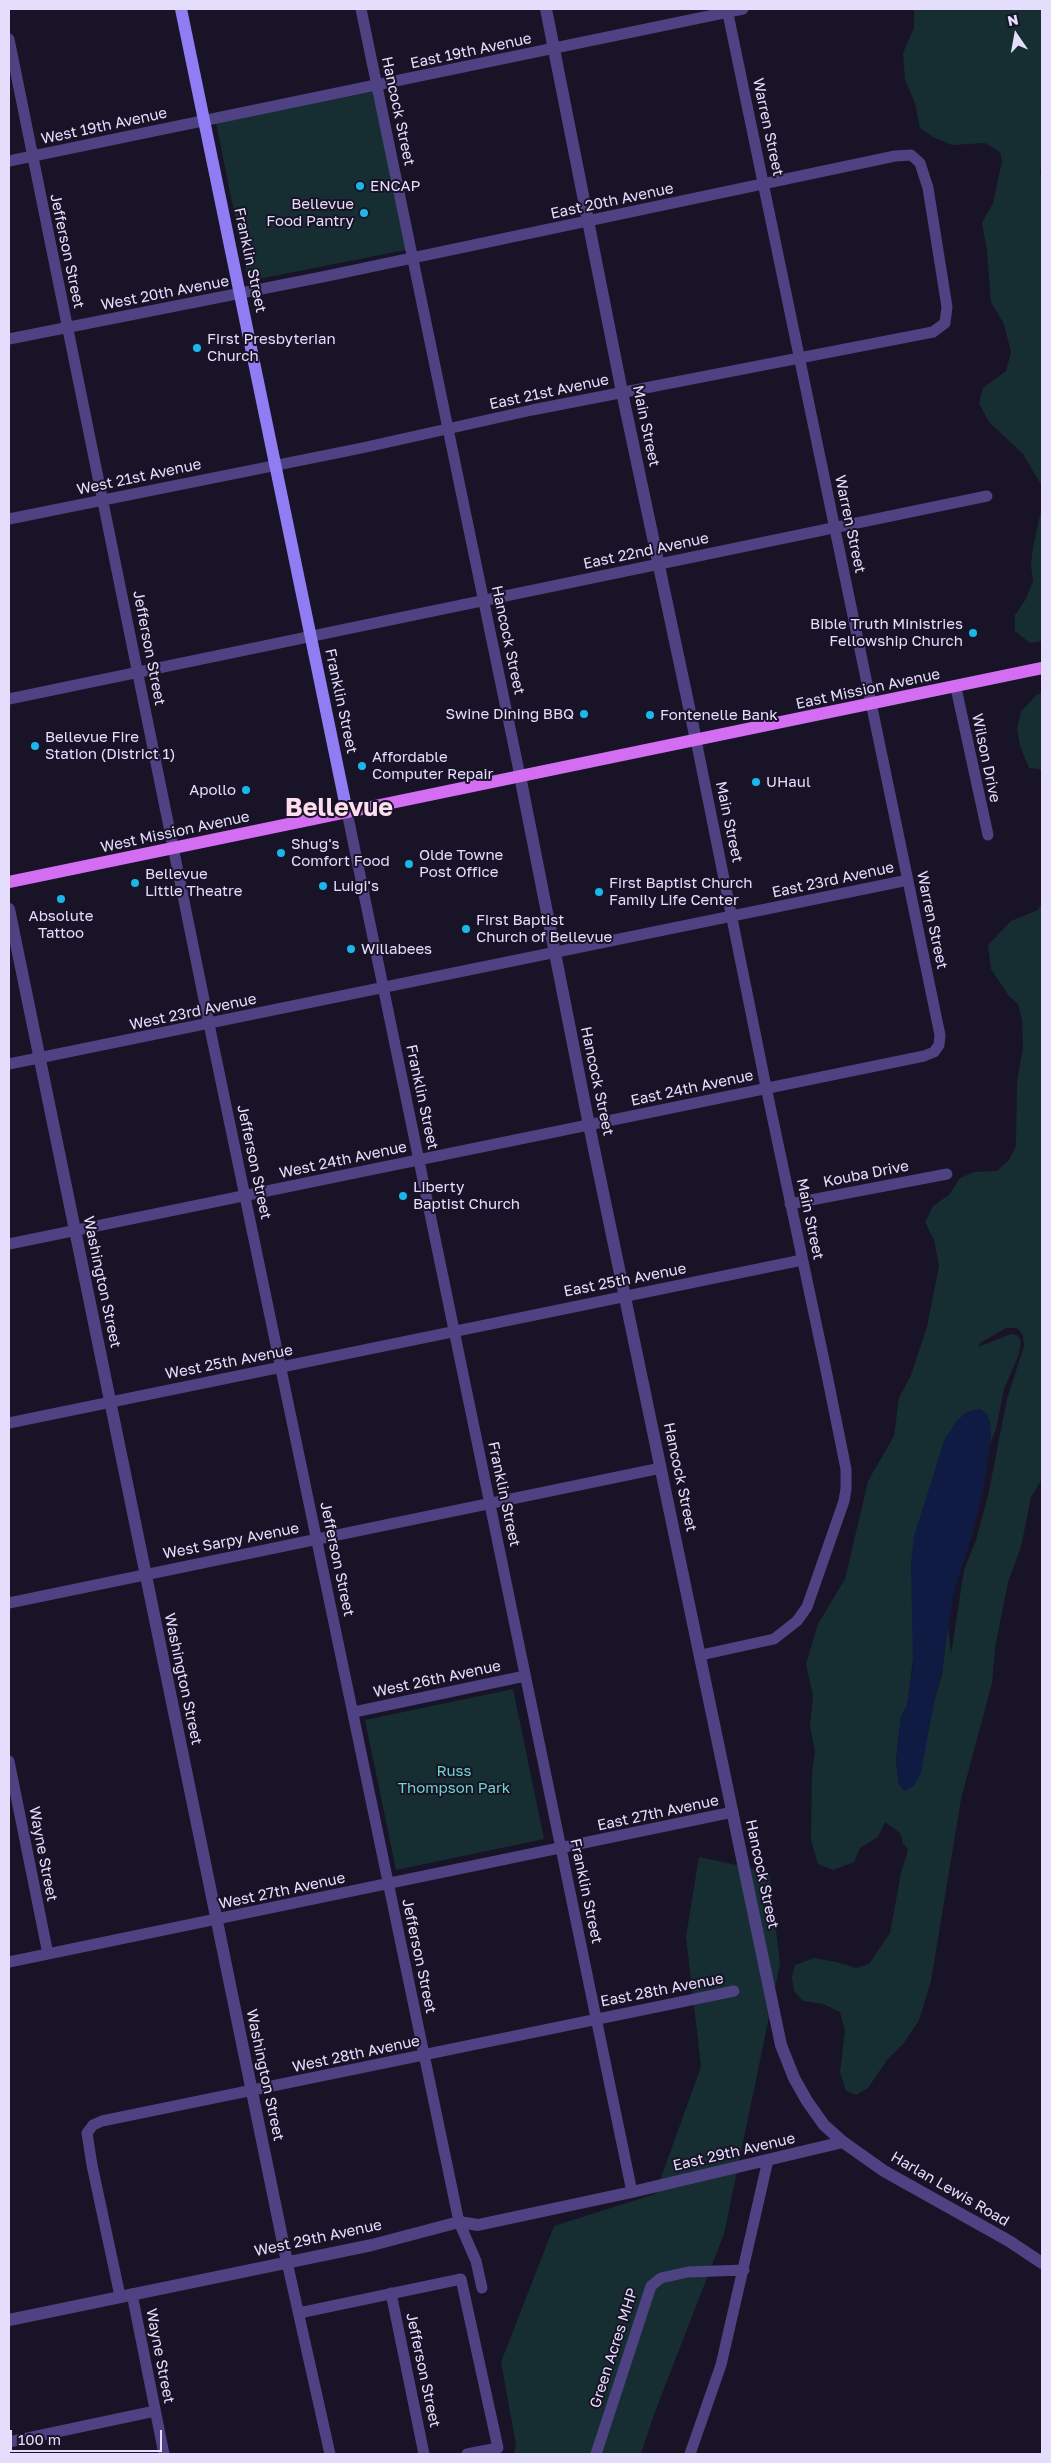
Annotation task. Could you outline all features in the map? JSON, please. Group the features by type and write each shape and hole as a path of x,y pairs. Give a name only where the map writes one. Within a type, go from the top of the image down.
{"main road":[{"name":"Franklin Street","path":"181,9 347,812"},
{"name":"East Mission Avenue","path":"347,812 956,688 1042,668"},
{"name":"West Mission Avenue","path":"9,882 347,812"}],"street":[{"name":"Hancock Street","path":"361,9 520,776 589,1125 781,2044 794,2078 807,2101 824,2125 843,2142"},
{"name":"Main Street","path":"546,9 622,392 696,740 766,1088 846,1469 844,1501 807,1607 797,1621 774,1639 700,1656"},
{"name":"East 19th Avenue","path":"205,120 376,86 728,10 743,9"},
{"name":"Warren Street","path":"728,10 940,1035 940,1045"},
{"name":"Jefferson Street","path":"9,40 209,1024 354,1712 424,2056 459,2222 476,2261 482,2288"},
{"name":"West 19th Avenue","path":"9,161 205,120"},
{"name":"East 20th Avenue","path":"240,294 896,156 911,155 920,164 928,188 935,231"},
{"name":"East 21st Avenue","path":"276,464 622,392 800,358 887,339 933,332 945,323 947,307 935,231"},
{"name":"West 20th Avenue","path":"9,339 240,294"},
{"name":"West 21st Avenue","path":"9,520 276,464"},
{"name":"East 22nd Avenue","path":"9,699 312,638 987,496"},
{"name":"Wilson Drive","path":"956,688 988,835"},
{"name":"Franklin Street","path":"347,812 632,2192"},
{"name":"East 23rd Avenue","path":"383,988 908,880"},
{"name":"Washington Street","path":"9,909 287,2262 330,2454"},
{"name":"West 23rd Avenue","path":"9,1064 383,988"},
{"name":"East 24th Avenue","path":"418,1160 924,1056 934,1052 940,1045"},
{"name":"West 24th Avenue","path":"9,1244 418,1160"},
{"name":"Kouba Drive","path":"790,1204 947,1174"},
{"name":"East 25th Avenue","path":"454,1330 802,1260"},
{"name":"West 25th Avenue","path":"9,1423 454,1330"},
{"name":"West Sarpy Avenue","path":"9,1603 661,1468"},
{"name":"West 26th Avenue","path":"354,1712 525,1676"},
{"name":"Wayne Street","path":"9,1761 48,1954"},
{"name":"East 27th Avenue","path":"561,1848 732,1812"},
{"name":"West 27th Avenue","path":"9,1962 561,1848"},
{"name":"East 28th Avenue","path":"596,2019 734,1991"},
{"name":"West 28th Avenue","path":"93,2125 102,2121 596,2019"},
{"name":"Wayne Street","path":"93,2125 87,2133 92,2165 156,2411 164,2454"},
{"name":"East 29th Avenue","path":"632,2192 843,2142"},
{"name":"Harlan Lewis Road","path":"843,2142 884,2171 1009,2241 1042,2264"},
{"path":"690,2454 721,2365 768,2160"},
{"name":"West 29th Avenue","path":"9,2320 372,2245 459,2222 478,2224 632,2192"},
{"name":"Green Acres MHP","path":"596,2454 596,2449 650,2286 661,2278 688,2272 744,2270"},
{"path":"298,2313 391,2292 461,2279 498,2448 467,2454"},
{"name":"Jefferson Street","path":"391,2292 424,2454"},
{"path":"9,2442 156,2411"}],"green space":[{"path":"914,9 1042,9 1042,167 1040,172 1042,183 1042,486 1023,454 989,422 979,403 983,388 1006,371 1011,352 1004,324 991,302 987,250 982,223 993,203 1002,161 1000,152 985,143 952,145 933,137 920,128 915,103 905,80 903,53 914,28"},
{"path":"377,91 411,249 248,281 216,123"},
{"path":"1042,507 1042,641 1030,643 1015,631 1015,615 1026,599 1033,581 1031,565 1033,547"},
{"path":"1042,693 1042,772 1040,769 1029,768 1020,746 1017,729 1021,712 1036,695"},
{"path":"1042,903 1042,1479 1031,1497 1021,1547 1008,1582 995,1648 992,1683 961,1799 931,1981 919,2020 904,2043 887,2060 868,2088 856,2095 846,2091 840,2072 845,2031 840,2012 823,2004 803,2001 794,1991 792,1977 795,1965 814,1958 856,1968 869,1964 890,1933 901,1873 908,1850 903,1843 900,1833 885,1822 878,1837 860,1848 854,1862 833,1870 818,1864 811,1840 812,1773 815,1752 810,1726 813,1696 806,1664 818,1624 845,1579 868,1481 894,1436 899,1398 911,1375 927,1327 939,1266 934,1240 925,1222 933,1206 949,1195 960,1178 974,1172 997,1171 1009,1160 1016,1146 1017,1081 1023,1048 1022,1020 1018,1004 1009,996 991,969 988,945 1011,921 1038,910","holes":["1006,1328 1017,1328 1023,1335 1024,1346 1007,1399 988,1496 976,1540 964,1570 951,1654 948,1624 942,1674 934,1703 899,1785 896,1761 901,1716 907,1706 914,1651 956,1422 967,1412 974,1410 991,1437 989,1447 996,1429 1004,1389 1019,1354 1021,1341 1017,1335 1011,1334 978,1347 980,1343"]},
{"name":"Russ Thompson Park","path":"513,1689 544,1839 396,1870 365,1720"},
{"path":"699,1857 769,1872 780,1964 724,2234 653,2417 641,2454 514,2454 516,2445 501,2362 554,2226 655,2194 701,2067 686,1936"}],"water":[{"path":"980,1409 987,1414 990,1421 991,1437 984,1485 972,1535 953,1596 941,1674 921,1773 914,1786 904,1791 899,1785 896,1761 901,1716 907,1706 913,1666 911,1563 914,1536 945,1438 956,1422 967,1412"}],"place":[{"name":"ENCAP","path":"360,186"},
{"name":"Bellevue Food Pantry","path":"364,213"},
{"name":"First Presbyterian Church","path":"197,348"},
{"name":"Bible Truth Ministries Fellowship Church","path":"973,633"},
{"name":"Swine Dining BBQ","path":"584,714"},
{"name":"Fontenelle Bank","path":"650,715"},
{"name":"Bellevue Fire Station (District 1)","path":"35,746"},
{"name":"Affordable Computer Repair","path":"362,766"},
{"name":"UHaul","path":"756,782"},
{"name":"Apollo","path":"246,790"},
{"name":"Shug's Comfort Food","path":"281,853"},
{"name":"Olde Towne Post Office","path":"409,864"},
{"name":"Bellevue Little Theatre","path":"135,883"},
{"name":"Luigi's","path":"323,886"},
{"name":"First Baptist Church Family Life Center","path":"599,892"},
{"name":"Absolute Tattoo","path":"61,899"},
{"name":"First Baptist Church of Bellevue","path":"466,929"},
{"name":"Willabees","path":"351,949"},
{"name":"Liberty Baptist Church","path":"403,1196"}],"district":[{"name":"Bellevue","path":"339,808"}]}
